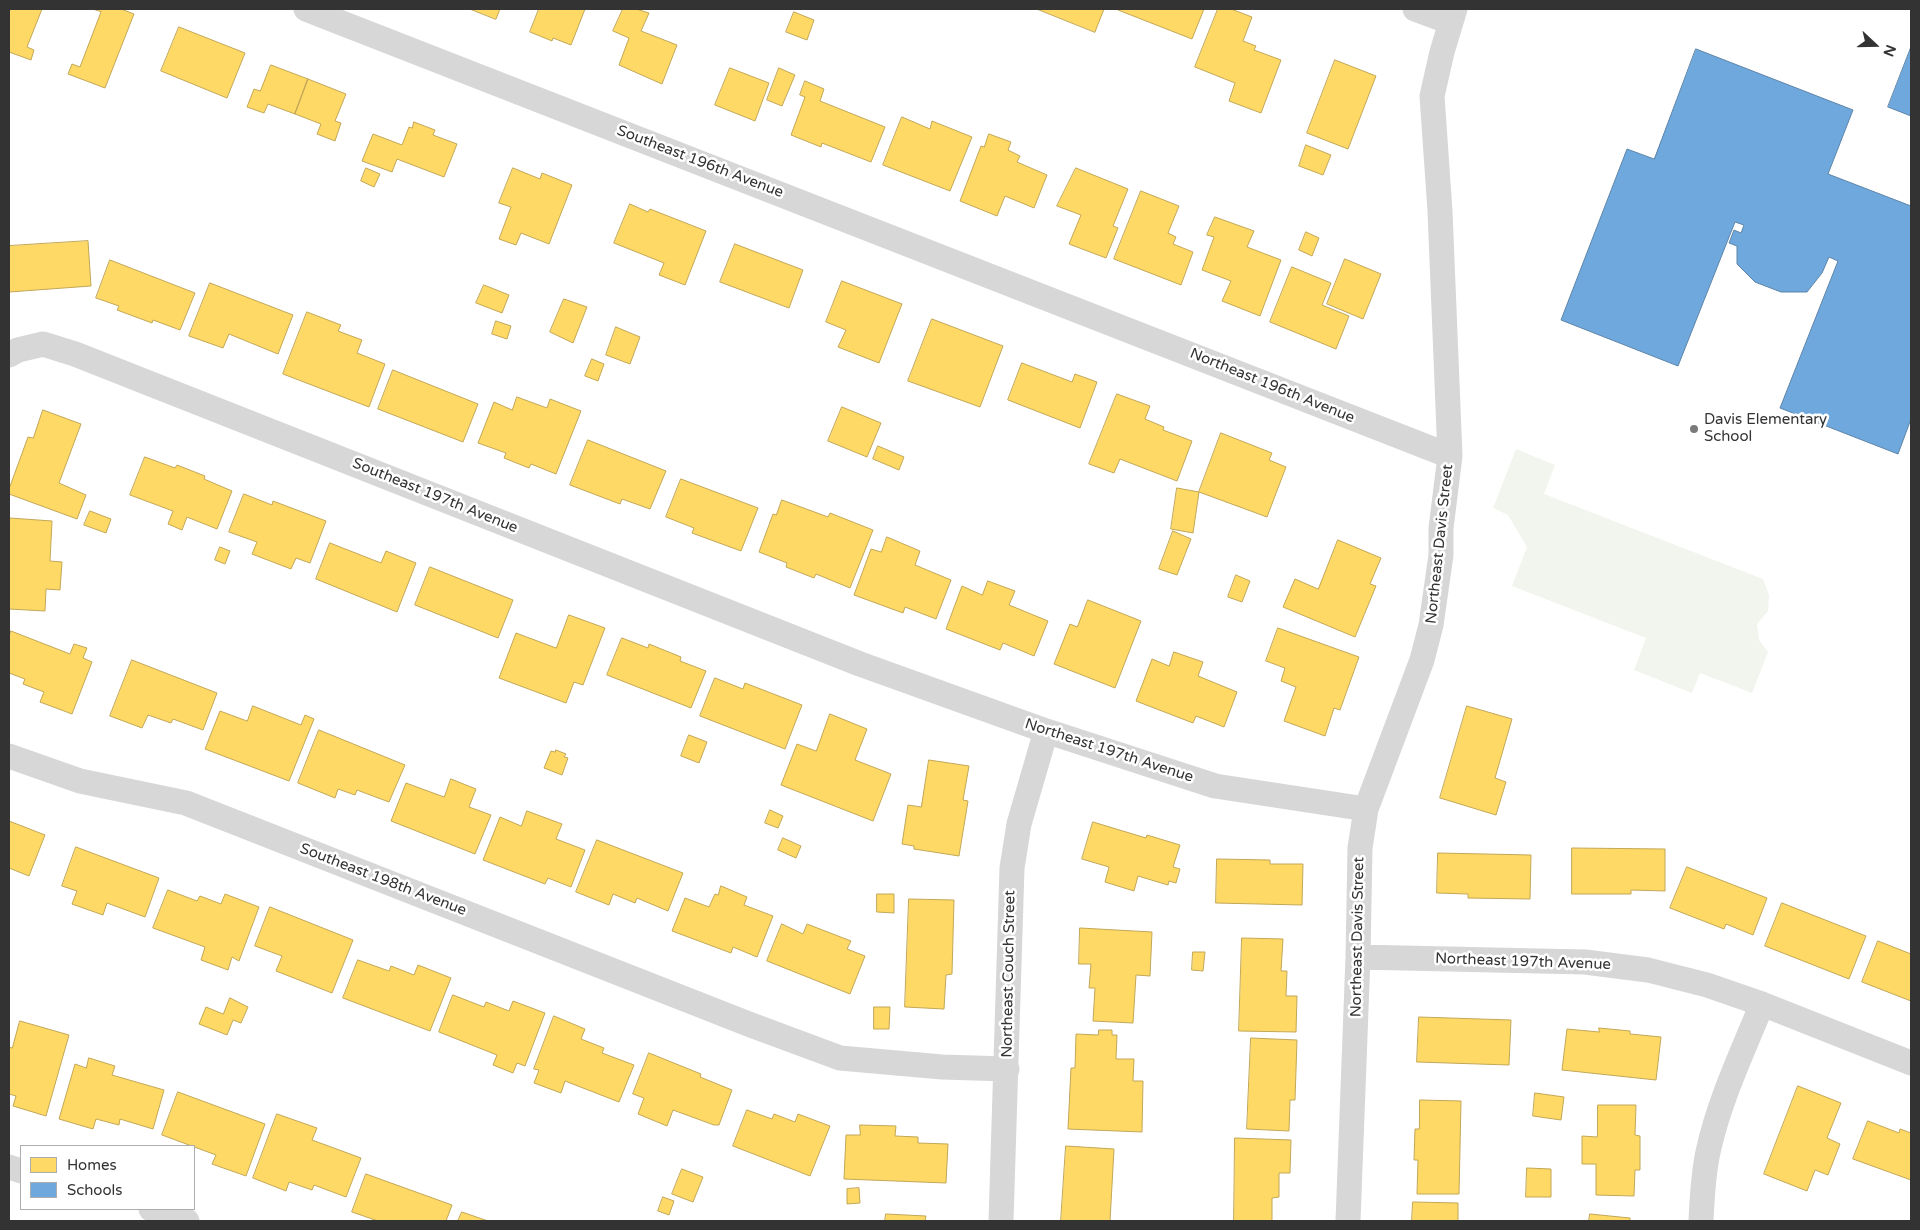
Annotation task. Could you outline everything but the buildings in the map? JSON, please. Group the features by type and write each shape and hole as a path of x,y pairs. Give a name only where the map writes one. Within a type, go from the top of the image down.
{"street":[{"name":"Southeast 196th Avenue","path":"306,9 1096,316"},
{"path":"1415,9 1452,15"},
{"name":"Northeast Davis Street","path":"1348,1221 1358,957 1360,848 1366,809 1422,660 1431,625 1441,555 1441,528 1450,456 1440,211 1432,96 1452,15"},
{"name":"Northeast 196th Avenue","path":"1096,316 1450,456"},
{"name":"Southeast 197th Avenue","path":"9,355 18,350 43,344 75,354 860,664"},
{"name":"Northeast 197th Avenue","path":"860,664 1046,731 1215,786 1366,809"},
{"name":"Northeast Couch Street","path":"1001,1221 1012,868 1019,824 1046,731"},
{"name":"Southeast 198th Avenue","path":"9,756 80,781 186,803 751,1025 840,1058 942,1067 1007,1068"},
{"name":"Northeast 197th Avenue","path":"1358,957 1585,962 1648,970 1707,985 1762,1004 1911,1063"},
{"path":"1701,1221 1708,1153 1724,1096 1762,1004"},
{"path":"154,1210 187,1221"}],"shaded area":[{"path":"1516,449 1555,465 1544,494 1763,579 1769,595 1768,611 1757,624 1759,640 1768,652 1752,693 1700,673 1692,693 1634,670 1646,638 1512,586 1527,547 1508,515 1493,508"}],"place":[{"name":"Davis Elementary School","path":"1694,429"}]}
